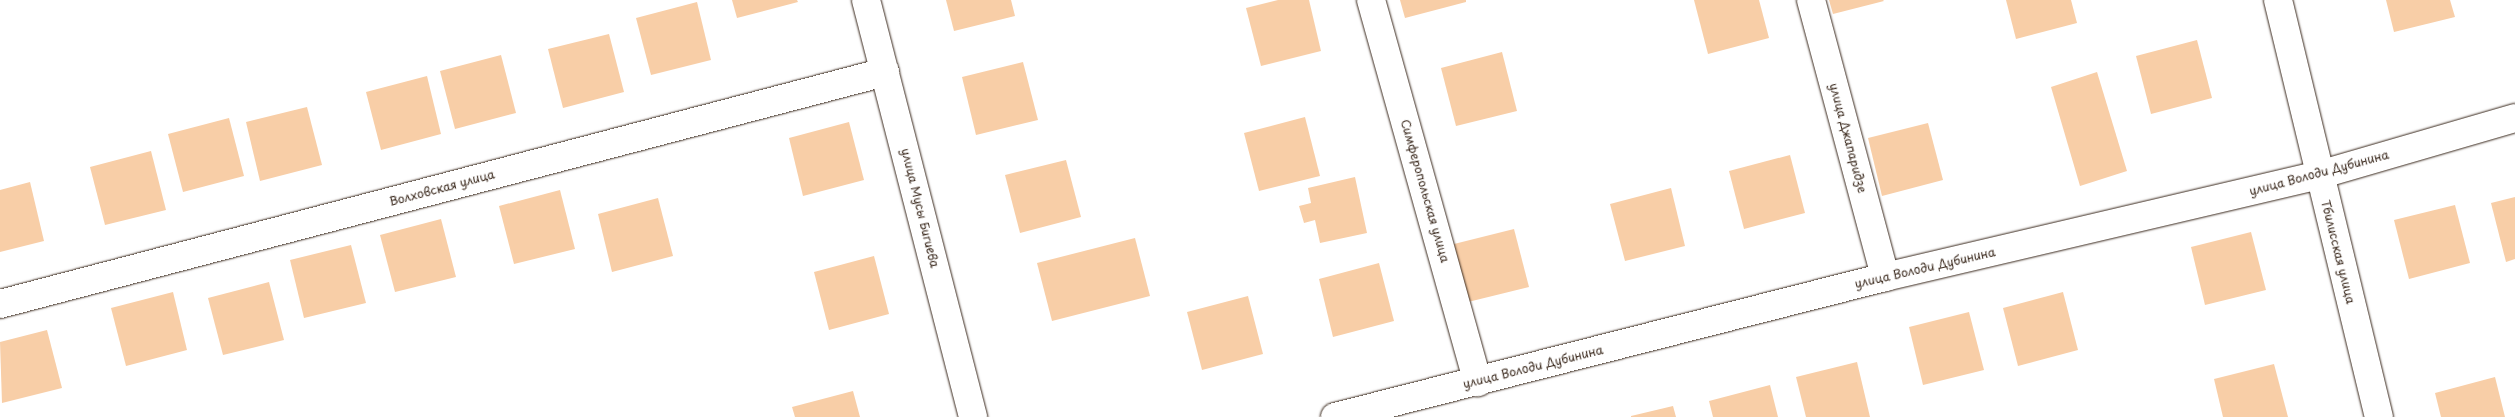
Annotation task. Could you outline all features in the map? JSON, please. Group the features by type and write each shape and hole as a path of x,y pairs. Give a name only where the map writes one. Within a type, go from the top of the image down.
{"street":[{"name":"улица Мусы Бигиева","path":"866,0 973,417"},
{"name":"Симферопольская улица","path":"1372,0 1478,382"},
{"name":"улица Джапаридзе","path":"1811,0 1885,276"},
{"name":"Тбилисская улица","path":"2278,0 2319,176 2380,417"},
{"name":"Волховская улица","path":"0,304 885,72"},
{"name":"улица Володи Дубинина","path":"1335,417 1478,382 1885,276 2319,176 2515,118"}],"building":[{"path":"732,0 797,0 798,2 737,18"},
{"path":"946,0 1011,0 1015,16 954,31"},
{"path":"1278,0 1309,0 1321,51 1261,66 1246,8"},
{"path":"1400,0 1466,0 1466,2 1405,18"},
{"path":"1694,0 1759,0 1769,38 1708,54"},
{"path":"1829,0 1883,0 1884,1 1833,14"},
{"path":"2006,0 2071,0 2077,23 2016,39"},
{"path":"2386,0 2450,0 2455,17 2394,32"},
{"path":"697,2 711,60 651,75 636,18"},
{"path":"609,34 624,92 563,108 548,49"},
{"path":"2197,40 2212,98 2151,114 2136,56"},
{"path":"1502,52 1517,111 1456,126 1441,68"},
{"path":"501,55 516,113 455,129 440,71"},
{"path":"1023,62 1038,120 976,135 962,77"},
{"path":"2097,72 2127,171 2080,186 2051,87"},
{"path":"427,76 441,134 381,150 366,92"},
{"path":"307,107 322,165 260,181 246,122"},
{"path":"1305,117 1320,176 1259,191 1244,133"},
{"path":"229,118 244,176 183,192 168,134"},
{"path":"849,122 864,180 803,196 789,138"},
{"path":"1928,123 1943,180 1882,196 1868,138"},
{"path":"151,151 166,210 105,225 90,167"},
{"path":"1790,155 1805,213 1744,229 1729,171"},
{"path":"1066,160 1081,217 1020,233 1005,175"},
{"path":"1355,177 1367,233 1320,243 1315,220 1304,223 1299,206 1311,203 1308,188"},
{"path":"30,182 44,241 0,252 0,190"},
{"path":"1671,188 1685,246 1625,261 1610,204"},
{"path":"560,190 575,249 514,264 499,206"},
{"path":"2515,197 2515,259 2506,262 2491,203"},
{"path":"658,198 673,256 612,272 598,214"},
{"path":"2455,205 2470,263 2409,279 2394,220"},
{"path":"441,219 456,277 395,292 380,235"},
{"path":"1514,229 1529,287 1468,302 1454,244"},
{"path":"2251,232 2266,290 2205,305 2191,247"},
{"path":"1135,238 1150,296 1052,321 1037,263"},
{"path":"351,245 366,303 304,318 290,260"},
{"path":"874,256 889,314 829,330 814,272"},
{"path":"1379,263 1394,321 1333,337 1319,279"},
{"path":"269,282 284,340 223,355 208,298"},
{"path":"173,292 187,350 126,366 111,308"},
{"path":"2063,292 2078,350 2018,366 2003,308"},
{"path":"1248,296 1263,354 1202,370 1187,312"},
{"path":"1969,312 1984,370 1923,385 1909,327"},
{"path":"47,330 62,388 2,403 0,342"},
{"path":"1857,362 1870,417 1806,417 1796,377"},
{"path":"2274,364 2288,417 2223,417 2214,379"},
{"path":"2495,377 2505,417 2441,417 2435,393"},
{"path":"1770,385 1778,417 1713,417 1709,401"},
{"path":"853,391 860,417 795,417 792,407"},
{"path":"1673,406 1676,417 1631,417 1631,416"}]}
